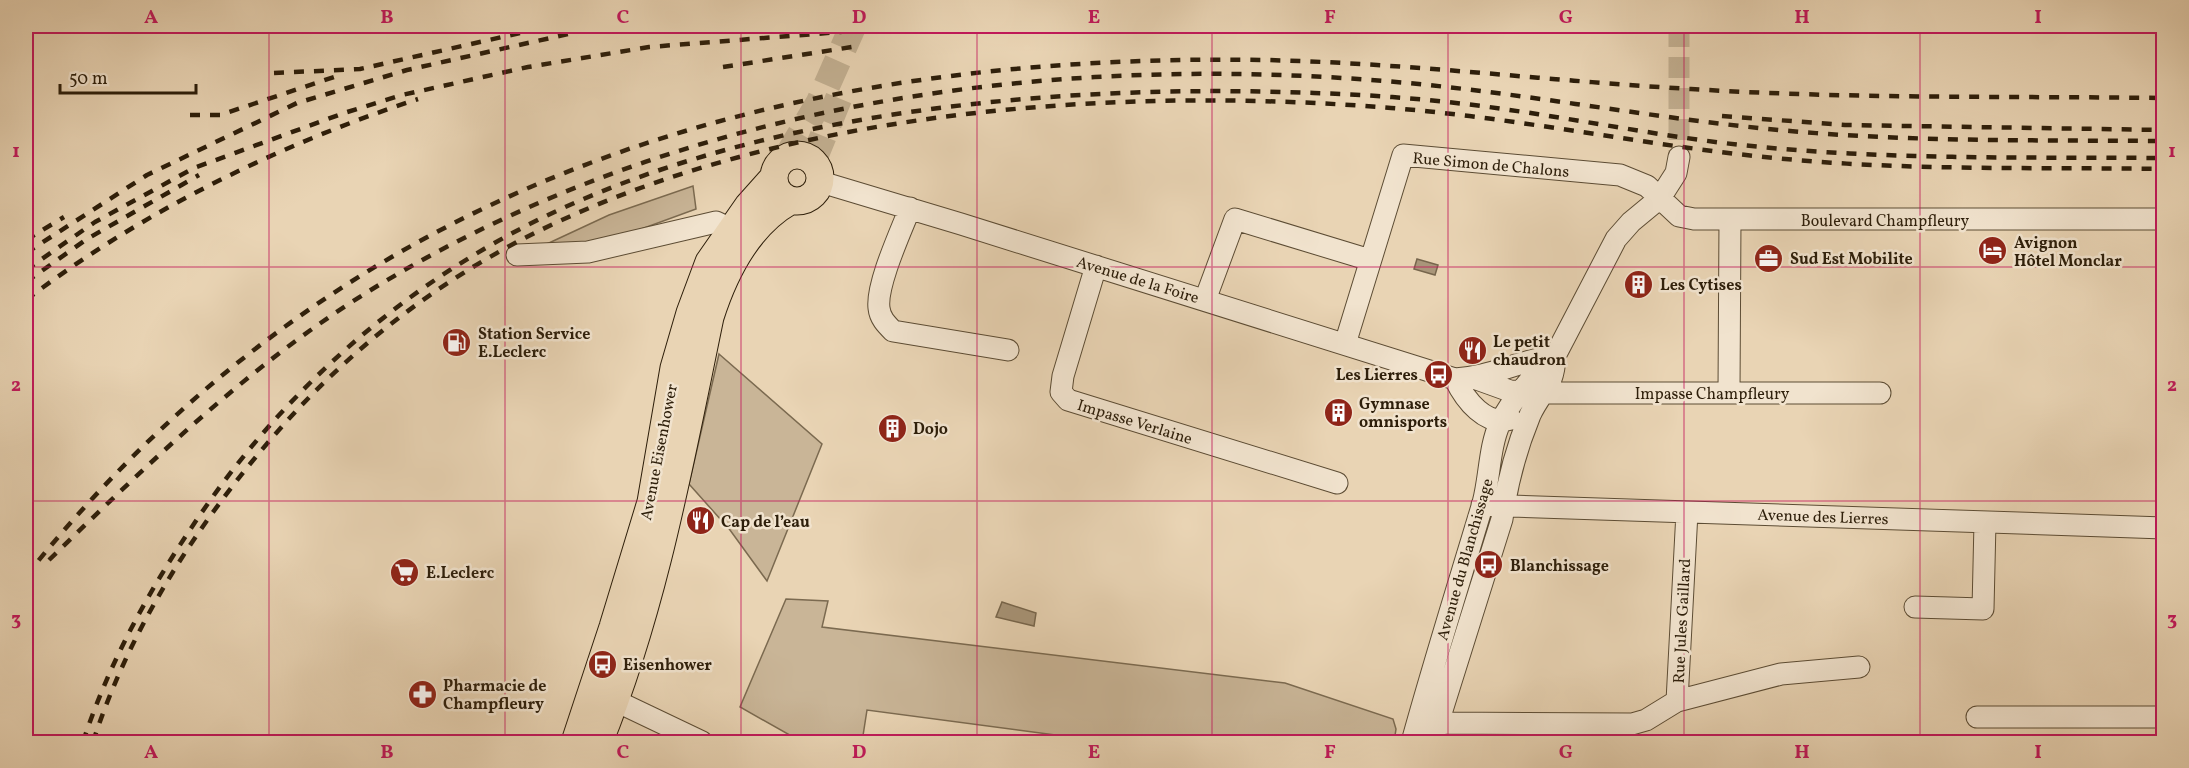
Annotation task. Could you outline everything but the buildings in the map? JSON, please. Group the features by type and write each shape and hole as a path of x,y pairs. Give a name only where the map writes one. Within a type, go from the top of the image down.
{"main road":[{"path":"796,155 813,161 821,175 820,182 817,192 810,199 800,202 790,201 781,196 775,188 773,178 780,162 796,155"},
{"name":"Avenue Eisenhower","path":"575,742 651,502 674,368 690,313 709,262 731,230 773,178"},
{"name":"Avenue Eisenhower","path":"599,742 616,701 654,576 710,317 721,282 759,226 777,208 790,201"}],"street":[{"name":"Rue Simon de Chalons","path":"1345,344 1403,156 1620,176 1647,186 1660,198"},
{"path":"1660,198 1671,184 1679,157"},
{"name":"Avenue de la Foire","path":"820,182 1345,344 1498,388 1534,392"},
{"name":"Boulevard Champfleury","path":"1660,198 1679,216 1730,220 2163,219"},
{"name":"Avenue du Blanchissage","path":"1412,742 1444,625 1482,505 1500,423 1554,376 1555,356 1616,239 1631,222 1660,198"},
{"path":"910,208 879,293 879,308 883,321 893,331 1008,350"},
{"path":"1205,300 1235,219 1370,260"},
{"path":"1729,393 1730,220"},
{"path":"517,255 588,252 717,222 731,230"},
{"name":"Impasse Verlaine","path":"1096,266 1063,376 1061,392 1068,400 1337,483"},
{"path":"1531,413 1500,423 1491,421 1462,394 1465,378 1536,358 1555,356"},
{"name":"Avenue du Blanchissage","path":"1435,733 1467,629 1474,615 1504,506 1516,451 1531,413 1534,392"},
{"name":"Impasse Champfleury","path":"1534,392 1880,393"},
{"name":"Avenue des Lierres","path":"1482,505 2163,528"},
{"name":"Rue Jules Gaillard","path":"1435,733 1632,724 1646,720 1677,701 1687,512"},
{"path":"1916,607 1983,609 1985,522"},
{"path":"1677,701 1781,674 1859,667"},
{"path":"616,701 702,742"},
{"path":"1977,717 2163,717"}],"shaded area":[{"path":"693,186 696,209 614,239 536,249 609,215"},
{"path":"1417,259 1438,265 1435,275 1414,269"},
{"path":"719,354 822,444 767,581 730,530 689,484"},
{"path":"786,599 828,601 822,627 1285,683 1393,719 1396,729 1394,742 1108,742 867,710 862,742 802,742 740,707"},
{"path":"1002,602 1036,613 1034,626 996,617"}],"tunnel":[{"path":"787,157 819,103 853,26"},
{"path":"1679,26 1679,157"},
{"path":"813,161 842,90"}],"railway":[{"path":"274,73 360,69 551,26"},
{"path":"26,253 147,175 297,103 407,70 604,26"},
{"path":"26,270 95,222 194,168 344,113 402,95 528,67 649,47 917,26"},
{"path":"723,67 852,47"},
{"path":"26,576 150,440 284,328 427,237 580,167 741,116 909,82 1084,64 1265,60 1425,68 1638,86 1750,92 1868,96 2164,98"},
{"path":"190,115 220,115 343,74"},
{"path":"49,560 166,449 248,378 290,345 379,285 494,223 614,173 738,134 865,105 994,86 1124,76 1255,74 1436,86 1688,120 1837,135 1977,140 2164,141"},
{"path":"83,742 121,648 171,559 239,462 306,387 381,320 421,290 507,236 597,193 694,159 795,133 900,114 1006,101 1111,93 1215,91 1338,94 1433,101 1696,139 1811,151 1962,157 2164,158"},
{"path":"26,300 117,238 213,183 314,137 418,99"},
{"path":"93,742 109,698 149,613 199,532 256,457 286,422 311,395 365,345 453,279 517,242 615,197 720,162 830,136 944,117 1058,105 1172,101 1283,102 1391,108 1535,125 1679,147 1823,162 1920,167 2164,169"},
{"path":"1722,116 1845,125 2164,130"},
{"path":"26,282 87,239 199,175"},
{"path":"26,240 64,217"}],"place":[{"name":"Avignon Hôtel Monclar","path":"1993,251"},
{"name":"Sud Est Mobilite","path":"1769,258"},
{"name":"Les Cytises","path":"1639,284"},
{"name":"Station Service E.Leclerc","path":"457,342"},
{"name":"Le petit chaudron","path":"1472,350"},
{"name":"Les Lierres","path":"1439,374"},
{"name":"Gymnase omnisports","path":"1338,412"},
{"name":"Dojo","path":"892,428"},
{"name":"Cap de l’eau","path":"700,521"},
{"name":"Blanchissage","path":"1489,565"},
{"name":"E.Leclerc","path":"405,572"},
{"name":"Eisenhower","path":"602,664"},
{"name":"Pharmacie de Champfleury","path":"422,694"}]}
